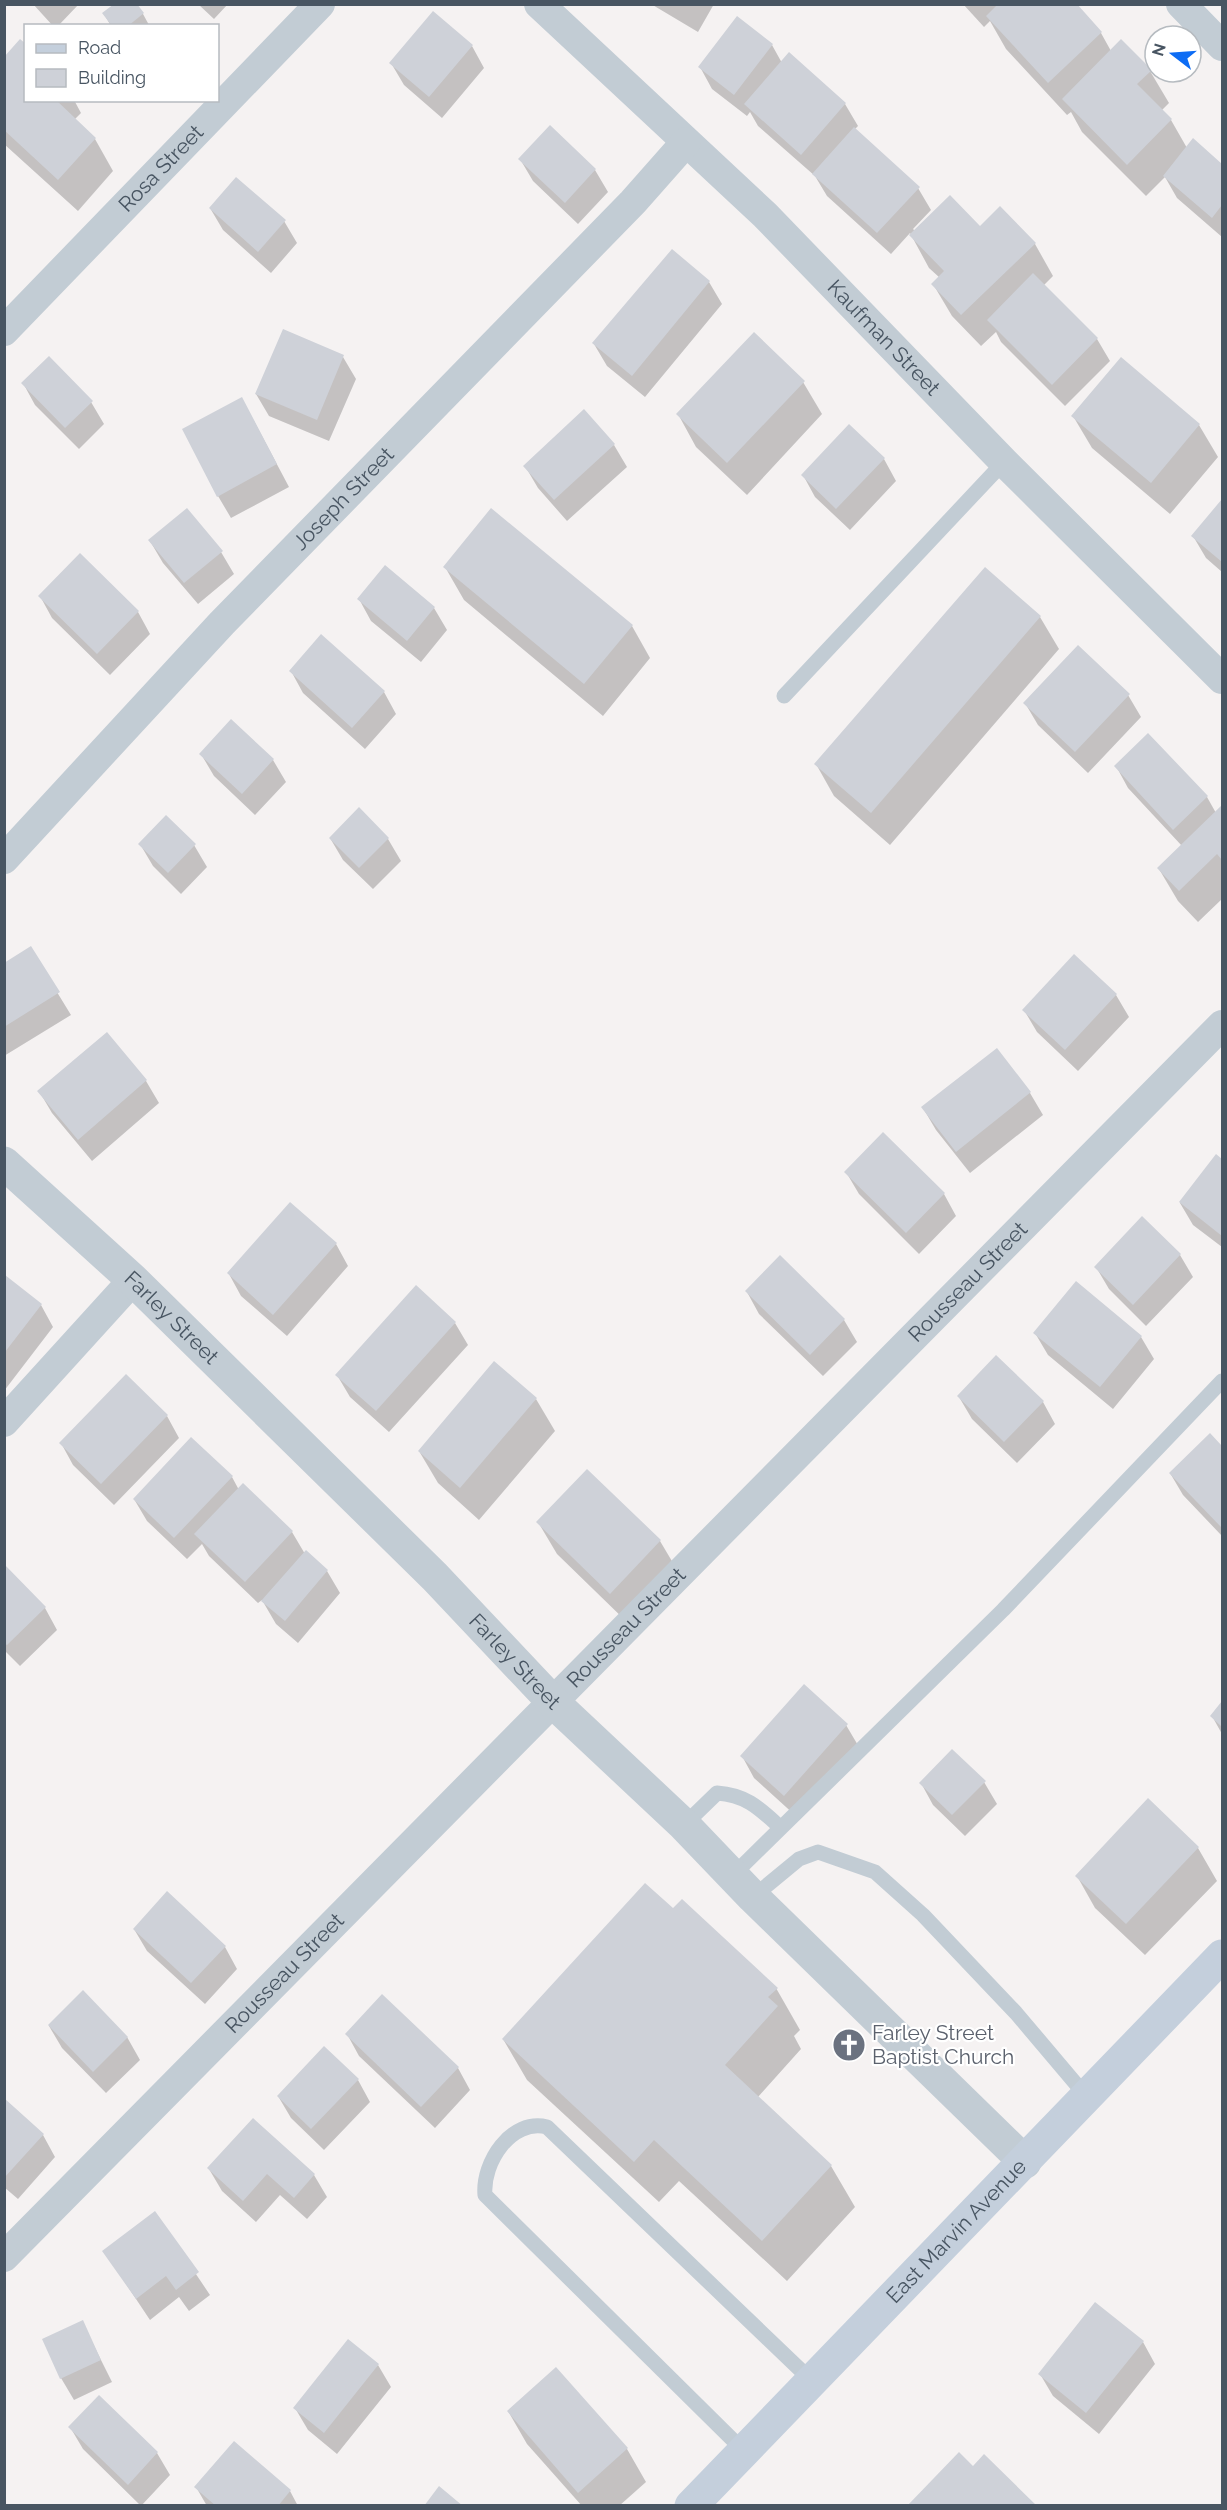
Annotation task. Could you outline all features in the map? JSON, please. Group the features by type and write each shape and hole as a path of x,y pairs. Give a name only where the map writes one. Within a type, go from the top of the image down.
{"main road":[{"name":"East Marvin Avenue","path":"691,2505 1222,1956"}],"street":[{"name":"Rosa Street","path":"4,331 320,4"},
{"name":"Kaufman Street","path":"539,4 765,215 1004,462 1222,679"},
{"path":"1181,4 1222,46"},
{"name":"Joseph Street","path":"4,859 222,623 633,202 686,142"},
{"name":"Rousseau Street","path":"4,2257 1222,1025"},
{"name":"Farley Street","path":"4,1163 133,1280 435,1577 554,1703 684,1825 742,1887 1025,2162"},
{"path":"4,1422 133,1280"}],"lane":[{"path":"784,696 1004,462"},
{"path":"742,1887 781,1828 1003,1610 1222,1382"},
{"path":"684,1825 717,1793 736,1795 759,1808 781,1828"},
{"path":"742,1887 818,1852 875,1872 923,1915 1016,2013 1087,2097"},
{"path":"744,2451 485,2195 483,2179 498,2148 523,2128 536,2124 547,2127 812,2380"}],"building":[{"path":"114,4 137,4 144,13 130,24 110,24 102,13"},
{"path":"998,4 1077,4 1102,32 1048,83 986,16"},
{"path":"433,11 473,45 429,97 389,63"},
{"path":"737,16 773,44 734,95 698,67"},
{"path":"20,39 24,42 24,102 58,102 96,138 58,180 4,130 4,57"},
{"path":"1121,39 1143,61 1143,78 1137,84 1172,119 1127,165 1062,99"},
{"path":"789,52 846,103 801,155 744,104"},
{"path":"550,125 596,169 565,203 518,159"},
{"path":"854,127 920,187 877,233 812,174"},
{"path":"1193,138 1222,164 1222,205 1212,218 1163,176"},
{"path":"236,177 286,220 258,252 209,208"},
{"path":"950,195 980,226 1000,206 1036,243 961,315 931,284 944,271 909,235"},
{"path":"672,249 710,281 632,376 592,343"},
{"path":"1033,273 1098,338 1052,385 987,320"},
{"path":"283,329 344,355 317,420 255,394"},
{"path":"754,332 805,381 727,463 676,414"},
{"path":"49,356 93,401 65,428 21,383"},
{"path":"1121,357 1200,424 1151,483 1071,416"},
{"path":"242,397 277,464 217,497 182,429"},
{"path":"584,409 615,444 554,500 523,466"},
{"path":"849,424 885,458 836,509 801,475"},
{"path":"1222,499 1222,562 1191,536"},
{"path":"187,508 223,551 184,583 148,540"},
{"path":"491,508 633,625 584,684 443,567"},
{"path":"80,553 139,611 97,654 38,596"},
{"path":"385,565 435,607 407,641 357,599"},
{"path":"985,567 1041,616 871,813 814,764"},
{"path":"321,634 385,691 352,728 289,671"},
{"path":"1078,645 1130,694 1075,752 1023,703"},
{"path":"231,719 274,759 242,794 199,754"},
{"path":"1148,733 1208,796 1173,830 1114,766"},
{"path":"1222,805 1222,860 1217,854 1179,891 1157,868"},
{"path":"359,807 389,838 359,868 329,838"},
{"path":"166,815 196,844 168,873 138,844"},
{"path":"31,946 60,992 4,1027 4,963"},
{"path":"1074,954 1117,994 1065,1050 1022,1010"},
{"path":"107,1032 147,1080 78,1140 37,1091"},
{"path":"997,1048 1031,1092 956,1152 921,1107"},
{"path":"883,1132 945,1193 906,1233 844,1172"},
{"path":"1216,1154 1222,1159 1222,1236 1179,1202"},
{"path":"290,1202 337,1243 273,1315 227,1273"},
{"path":"1142,1216 1181,1254 1133,1305 1094,1267"},
{"path":"780,1255 845,1319 810,1355 745,1291"},
{"path":"5,1275 42,1304 5,1352"},
{"path":"1076,1281 1142,1336 1100,1387 1033,1333"},
{"path":"416,1285 456,1322 376,1411 335,1375"},
{"path":"996,1355 1044,1401 1004,1442 957,1396"},
{"path":"494,1361 537,1398 460,1488 418,1451"},
{"path":"126,1374 168,1415 101,1484 59,1443"},
{"path":"1210,1433 1222,1446 1221,1527 1169,1473"},
{"path":"191,1437 233,1476 174,1538 133,1499"},
{"path":"587,1469 661,1540 610,1594 536,1522"},
{"path":"243,1483 293,1531 245,1582 194,1534"},
{"path":"306,1550 328,1570 285,1621 261,1601"},
{"path":"4,1564 46,1607 7,1645 4,1643"},
{"path":"804,1684 848,1724 784,1796 740,1756"},
{"path":"1222,1701 1222,1727 1210,1716"},
{"path":"952,1749 986,1781 952,1815 919,1783"},
{"path":"1148,1798 1199,1847 1126,1924 1075,1876"},
{"path":"645,1883 673,1908 682,1899 778,1988 768,1997 778,2006 725,2065 832,2165 762,2241 654,2140 634,2162 502,2039"},
{"path":"167,1891 226,1946 191,1983 133,1929"},
{"path":"83,1990 128,2037 93,2072 48,2025"},
{"path":"382,1994 459,2067 421,2107 345,2034"},
{"path":"324,2046 359,2079 311,2129 277,2096"},
{"path":"4,2098 44,2134 4,2178"},
{"path":"253,2118 315,2174 294,2198 267,2174 243,2201 207,2168"},
{"path":"155,2211 199,2272 176,2290 166,2276 136,2299 102,2251"},
{"path":"1095,2302 1144,2341 1086,2413 1038,2374"},
{"path":"83,2320 101,2360 60,2379 42,2339"},
{"path":"348,2339 379,2364 324,2433 293,2408"},
{"path":"556,2367 628,2448 578,2493 507,2411"},
{"path":"99,2395 158,2452 128,2485 68,2427"},
{"path":"234,2441 291,2490 278,2506 216,2506 194,2487"},
{"path":"959,2452 973,2466 984,2454 1037,2506 907,2506"},
{"path":"439,2486 463,2506 424,2506"}],"place":[{"name":"Farley Street Baptist Church","path":"849,2045"}]}
